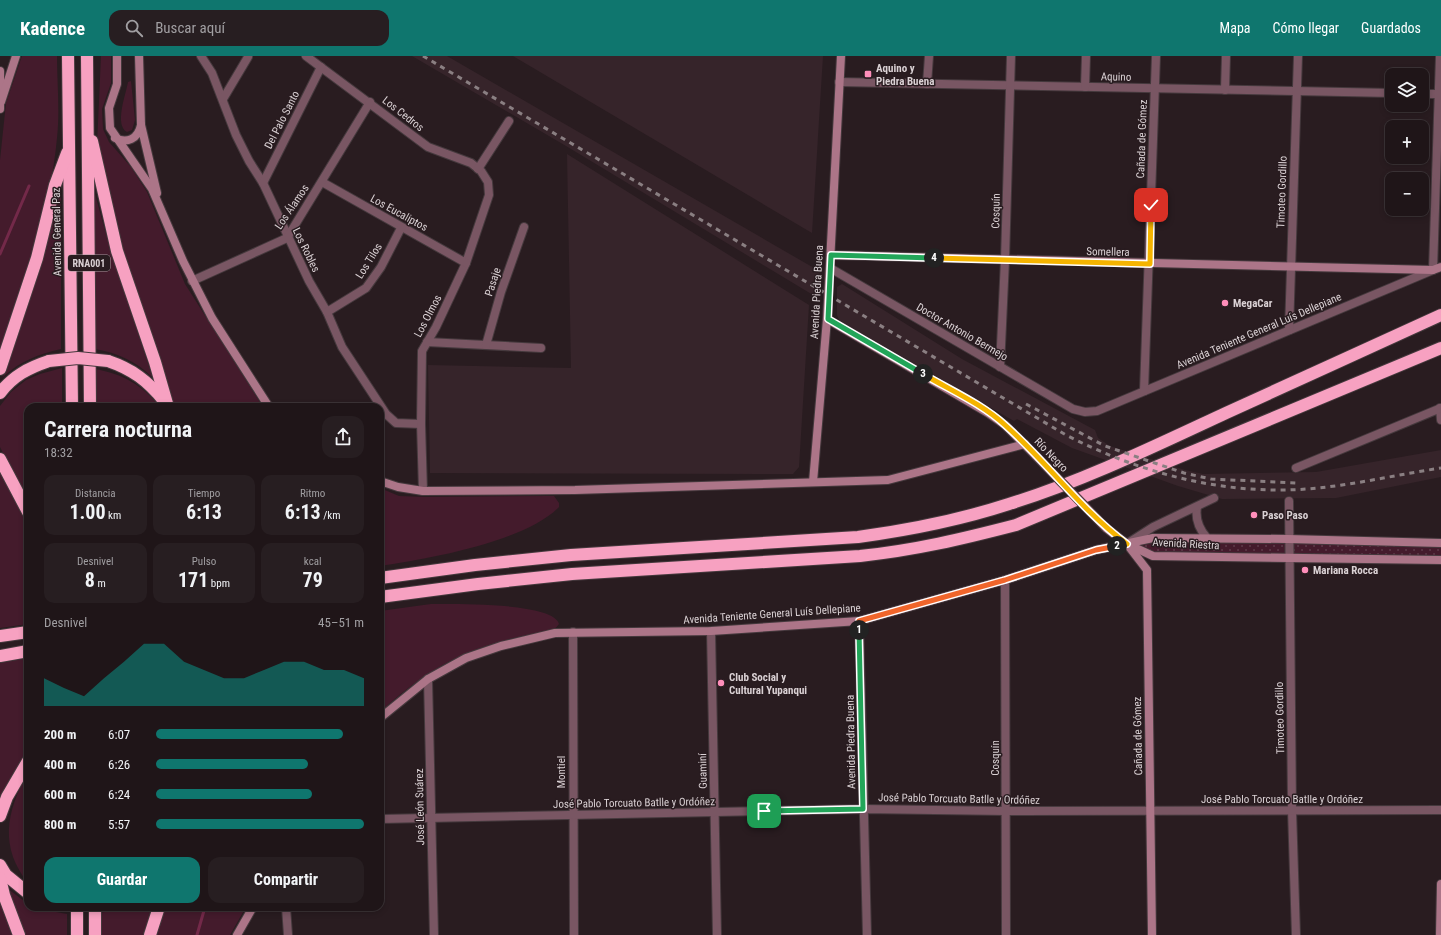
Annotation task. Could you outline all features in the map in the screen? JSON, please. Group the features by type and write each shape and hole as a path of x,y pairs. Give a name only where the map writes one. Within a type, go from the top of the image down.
{"highway":[{"name":"Avenida General Paz","path":"68,56 72,403"},
{"name":"RNA001","path":"87,56 90,403"},
{"path":"87,120 117,251 155,362 166,403"},
{"path":"0,369 37,258 55,185 69,147"},
{"path":"384,577 475,565 570,555 858,537 896,532 942,523 1009,504 1081,478 1441,315"},
{"path":"384,596 478,584 572,574 860,556 902,552 949,543 1016,525 1441,348"},
{"path":"0,393 8,383 21,372 49,361 78,358 108,361 123,366 141,376 164,403"},
{"path":"0,459 24,504"},
{"path":"0,636 24,633"},
{"path":"0,656 24,652"},
{"path":"0,816 7,797 24,768"},
{"path":"0,865 6,875 24,890"},
{"path":"0,878 4,895 19,935"},
{"path":"77,911 77,935"},
{"path":"95,911 95,935"},
{"path":"150,935 158,911"}],"street":[{"path":"0,105 16,56"},
{"path":"117,56 117,84 109,108 108,118 110,128 115,138 144,176 160,206 192,281 212,318 266,403"},
{"path":"140,56 141,125 160,206"},
{"name":"Los Robles","path":"201,56 212,73 236,135 249,161 263,183 287,238 327,312 342,347 379,403"},
{"name":"Los Cedros","path":"306,56 370,102 428,147 471,163 478,169 488,182"},
{"name":"Avenida Piedra Buena","path":"813,482 828,319 841,56"},
{"path":"927,84 929,56"},
{"name":"Cosquín","path":"1000,367 1005,260 1011,56"},
{"path":"1084,87 1086,56"},
{"name":"Cañada de Gómez","path":"1144,391 1150,264 1156,56"},
{"path":"1225,90 1226,56"},
{"name":"Timoteo Gordillo","path":"1288,330 1298,56"},
{"path":"1437,269 1440,56"},
{"path":"223,99 248,57"},
{"name":"Del Palo Santo","path":"263,183 321,67"},
{"path":"0,71 0,105"},
{"name":"Aquino","path":"839,82 1385,93"},
{"path":"1429,94 1440,94"},
{"name":"Los Álamos","path":"192,281 287,238 370,102"},
{"path":"478,169 509,121"},
{"path":"115,138 120,140 132,139 137,136 141,125"},
{"name":"Los Eucaliptos","path":"322,182 401,228 466,262"},
{"name":"Los Olmos","path":"424,491 421,424 422,351 466,262 489,195 488,182"},
{"name":"Pasaje","path":"486,344 501,292 524,227"},
{"name":"Los Tilos","path":"327,312 366,288 381,267 401,228"},
{"name":"Somellera","path":"831,255 1150,264 1437,269"},
{"name":"Doctor Antonio Bermejo","path":"830,268 1073,409 1085,412"},
{"name":"Avenida Teniente General Luís Dellepiane","path":"1085,412 1097,411 1437,269"},
{"name":"Río Negro","path":"828,319 988,412 1004,424 1106,528 1127,544"},
{"path":"427,342 541,348"},
{"path":"1296,468 1441,408 1441,420"},
{"name":"Los Robles","path":"384,411 396,423 421,424"},
{"path":"384,482 398,487 424,491 575,490 888,480 1025,444"},
{"name":"Avenida Teniente General Luís Dellepiane","path":"384,715 428,678 466,658 534,637 573,632 711,631 859,621 1005,580 1096,550 1127,544 1153,527 1214,498"},
{"name":"Timoteo Gordillo","path":"1289,502 1288,539 1292,810 1296,935"},
{"path":"1197,507 1196,513 1199,527 1207,538"},
{"name":"Avenida Riestra","path":"1127,544 1153,538 1288,539 1441,543"},
{"name":"Cañada de Gómez","path":"1127,544 1147,570 1152,935"},
{"name":"Avenida Riestra","path":"1127,544 1152,556 1441,560"},
{"name":"Cosquín","path":"1005,580 1006,935"},
{"name":"Avenida Piedra Buena","path":"859,621 867,935"},
{"name":"Guaminí","path":"711,631 717,935"},
{"name":"Montiel","path":"573,632 572,815 574,935"},
{"name":"José León Suárez","path":"428,678 434,935"},
{"name":"José Pablo Torcuato Batlle y Ordóñez","path":"384,819 863,809 1006,811 1441,810"},
{"path":"1440,935 1441,884"},
{"path":"237,935 251,911"},
{"path":"286,911 288,935"}],"shaded area":[{"path":"22,56 57,56 58,128 53,166 42,223 0,360 0,160 6,103"},
{"path":"101,56 111,56 111,83 102,109 103,129 109,142 131,167 147,192 185,284 260,403 172,403 121,248 97,145"},
{"path":"412,56 447,56 819,270 818,298 566,146"},
{"path":"513,56 823,56 812,233"},
{"path":"131,81 135,120 132,130 127,132 121,123 121,116 128,82"},
{"path":"567,154 809,305 799,467 793,474 430,473 428,365 571,368"},
{"path":"61,187 61,349 45,353 23,362 3,377 47,242"},
{"path":"93,187 111,252 153,378 133,362 119,355 95,349"},
{"path":"842,284 962,359 1095,430 1098,438 1110,446 1185,470 1203,474 1316,472 1441,450 1441,477 1336,498 1222,499 1178,486 1072,448 1017,419 1014,421 852,329 839,320 837,315 837,287"},
{"path":"62,368 62,403 24,403 24,494 0,447 0,406 11,392 26,380 40,374"},
{"path":"95,369 123,377 146,392 156,403 96,403"},
{"path":"0,472 24,516 24,625 0,628"},
{"path":"384,490 399,496 425,497 554,496 559,503 559,507 544,519 523,530 475,547 423,559 384,565"},
{"path":"1153,538 1441,543 1441,560 1153,556 1127,544"},
{"path":"431,604 501,606 522,608 540,612 553,617 559,624 554,630 498,642 453,659 420,679 384,708 384,610"},
{"path":"24,659 24,758 0,801 0,663"},
{"path":"24,780 24,877 13,857 9,830 14,802"},
{"path":"8,889 24,901 24,911 50,911 67,914 67,935 26,935"},
{"path":"0,900 13,935 0,935"},
{"path":"109,911 151,911 143,935 100,935 100,913"},
{"path":"164,911 244,911 230,935 156,935"}],"waterway":[{"path":"0,254 29,186"},
{"path":"197,935 204,911"}],"railway":[{"path":"423,56 1066,435 1096,449 1157,472 1188,480 1220,486 1252,489 1285,490 1318,488 1441,468"},
{"path":"1026,404 1105,446 1184,473 1211,479 1297,483"}],"place":[{"name":"Aquino y Piedra Buena","path":"868,74"},
{"name":"MegaCar","path":"1225,303"},
{"name":"Paso Paso","path":"1254,515"},
{"name":"Mariana Rocca","path":"1305,570"},
{"name":"Club Social y Cultural Yupanqui","path":"721,683"}],"route":[{"path":"764,811 863,809 859,621 1005,580 1096,550 1127,544 1106,528 1004,424 988,412 828,319 831,255 1150,264 1151,205"}]}
